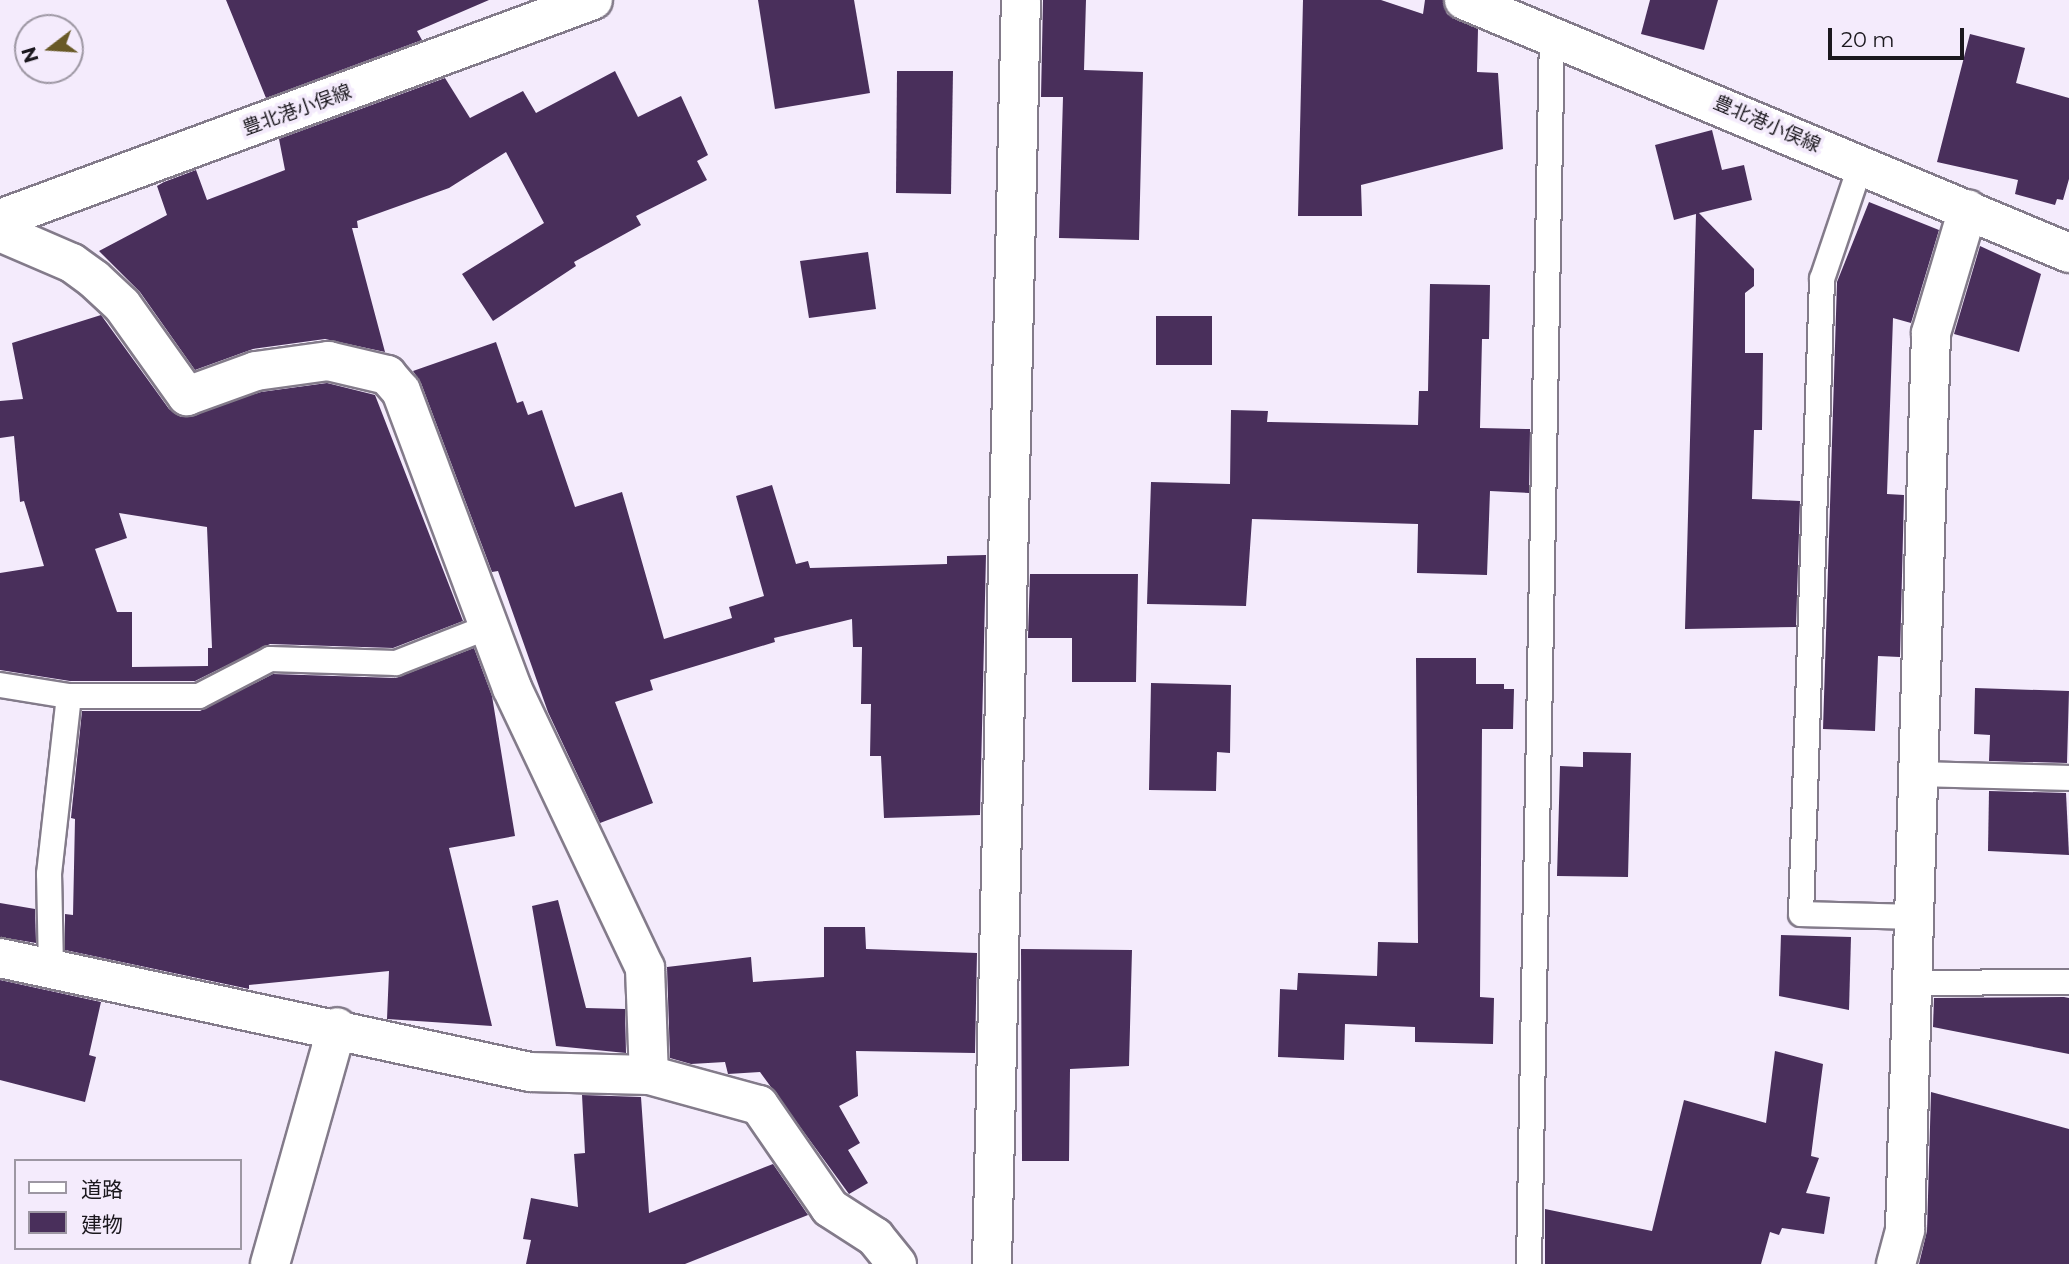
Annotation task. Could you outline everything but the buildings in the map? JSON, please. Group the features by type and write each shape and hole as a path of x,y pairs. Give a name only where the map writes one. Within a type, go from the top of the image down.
{"street":[{"name":"豊北港小俣線","path":"0,219 593,0"},
{"path":"992,1264 1021,0"},
{"name":"豊北港小俣線","path":"1464,0 2069,253"},
{"path":"1896,1264 1905,1230 1931,333 1968,209"},
{"path":"0,232 72,263 94,279 122,305 187,396 285,365 328,361 387,376 401,391 488,627 523,712 645,968 649,1075"},
{"path":"0,958 337,1027 530,1072 649,1075 759,1105 830,1208 875,1237 897,1264"},
{"path":"270,1264 337,1027"}],"lane":[{"path":"1529,1264 1552,35"},
{"path":"1861,164 1822,279 1801,914 1915,917"},
{"path":"0,685 69,696 199,696 270,659 396,663 488,627"},
{"path":"51,968 50,861 69,696"},
{"path":"1919,774 2069,778"},
{"path":"1912,983 2069,982"}]}
